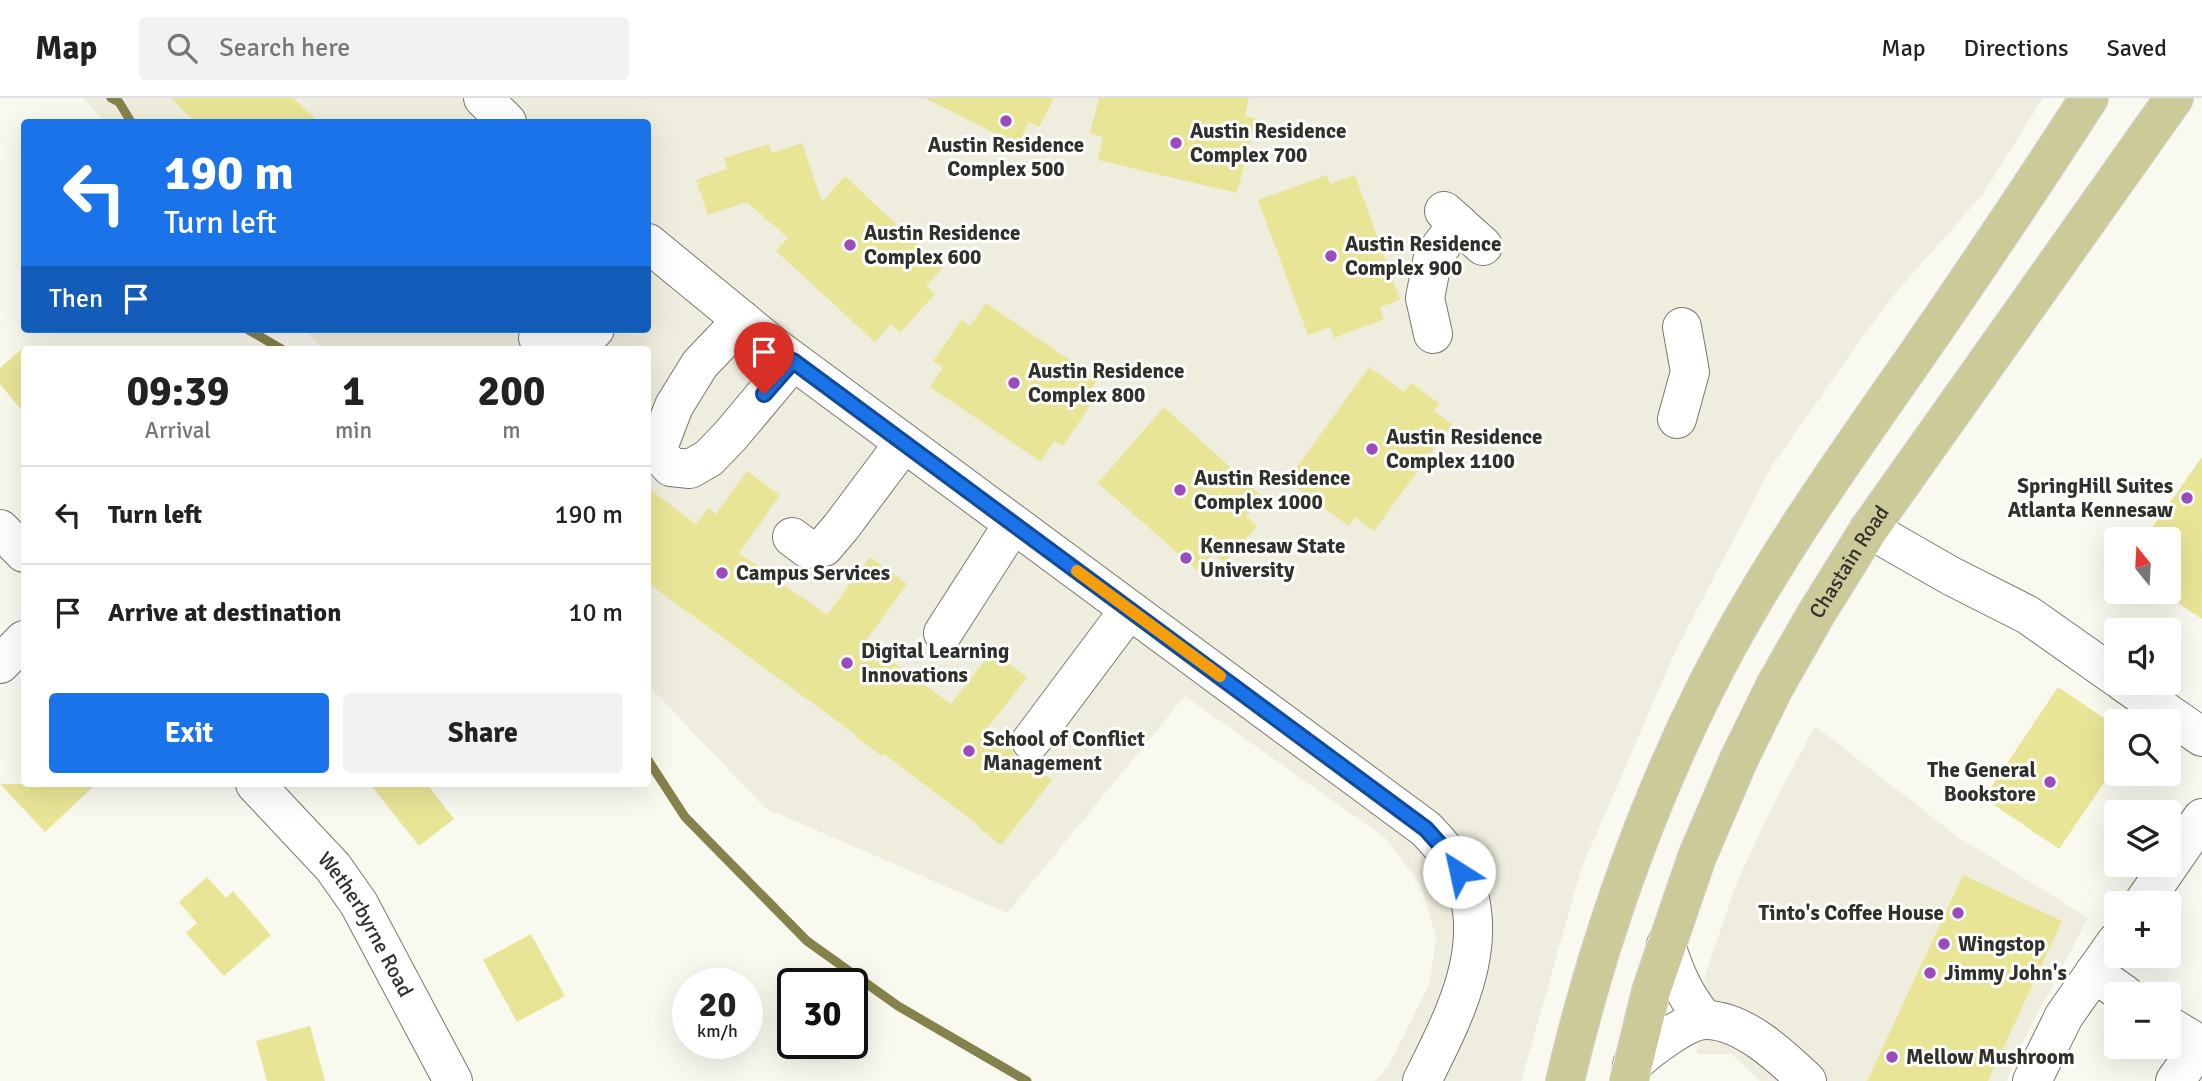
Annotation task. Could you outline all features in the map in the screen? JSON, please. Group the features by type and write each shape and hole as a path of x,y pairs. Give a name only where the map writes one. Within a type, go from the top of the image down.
{"main road":[{"path":"1564,1081 1592,975 1629,864 1706,687 1756,596 1805,519 2090,98"},
{"name":"Chastain Road","path":"1630,1073 1666,945 1697,857 1775,686 1816,614 1870,529 2179,102"}],"street":[{"path":"483,98 505,119"},
{"path":"1433,334 1425,298 1433,257 1462,227"},
{"path":"652,256 742,320 793,361 1426,829 1451,857 1468,890 1474,926 1468,970 1449,1027 1422,1081"},
{"path":"742,320 700,363 674,406 659,445 659,454 671,467 690,469 709,458 793,361"},
{"path":"1677,419 1690,372 1682,327"},
{"path":"579,346 591,333"},
{"path":"792,537 808,549 824,547 904,443"},
{"path":"943,633 1013,524"},
{"path":"0,529 21,550"},
{"path":"1870,529 1951,576 2028,615 2104,669"},
{"path":"1031,741 1129,610"},
{"path":"0,664 21,643"},
{"path":"2142,695 2202,737"},
{"name":"Wetherbyrne Road","path":"258,787 333,867 359,904 453,1081"},
{"path":"2151,891 2202,818"},
{"path":"1666,945 1682,989 1705,1020"},
{"path":"2032,1081 2064,1016 2104,988"},
{"path":"1630,1073 1660,1041 1705,1020 1738,1028 1774,1052 1807,1081"},
{"path":"2175,1081 2193,1056 2189,1038 2181,1033"}],"shaded area":[{"name":"Kennesaw State University","path":"82,98 2043,98 1983,194 1887,303 1773,464 1675,652 1582,867 1521,1081 1375,1081 1388,1067 1430,982 1436,937 1421,885 1385,838 1185,696 1007,913 765,808 651,688 651,346 320,346 308,333 651,333 651,119 102,119"},
{"path":"1815,726 1958,837 2088,918 2022,1044 2007,1081 1760,1081 1731,1054 1697,1054 1705,975 1737,882 1769,813"}],"building":[{"path":"171,98 293,98 316,119 192,119"},
{"name":"Austin Residence Complex 500","path":"925,98 1054,98 1039,127 1029,122 1018,145"},
{"name":"Austin Residence Complex 700","path":"1099,98 1249,98 1245,116 1256,119 1237,193 1098,160 1103,137 1090,133"},
{"name":"Austin Residence Complex 600","path":"802,143 822,202 845,176 943,268 926,286 935,294 900,333 891,324 875,342 776,251 788,238 747,202 708,215 696,180 727,169 724,158 769,144 772,153"},
{"name":"Austin Residence Complex 900","path":"1327,175 1330,184 1355,175 1400,300 1380,307 1384,319 1334,338 1330,327 1308,335 1258,200"},
{"name":"Austin Residence Complex 800","path":"986,303 1098,379 1085,398 1092,403 1063,446 1054,441 1041,462 930,387 943,368 933,361 962,319 970,326"},
{"path":"21,350 21,409 0,384 0,368"},
{"name":"Austin Residence Complex 1100","path":"1369,367 1404,392 1411,383 1439,403 1434,411 1452,424 1374,531 1355,517 1349,526 1287,481"},
{"name":"Austin Residence Complex 1000","path":"1164,407 1263,497 1246,516 1257,526 1224,563 1213,553 1198,571 1098,483"},
{"name":"SpringHill Suites Atlanta Kennesaw","path":"2202,457 2202,619 2180,604 2181,527 2152,527"},
{"path":"747,471 780,495 739,553 827,615 870,557 907,584 865,642 951,704 992,651 1027,677 986,730 1011,749 1017,758 1029,763 1052,780 1001,845 884,754 882,756 651,585 651,490 696,524 708,508 716,514"},
{"name":"The General Bookstore","path":"2058,687 2104,718 2104,783 2059,849 1984,798"},
{"path":"0,784 21,784 21,787 93,787 45,832"},
{"path":"372,787 429,787 454,819 419,846"},
{"path":"1963,875 2062,921 1988,1081 1867,1081"},
{"path":"207,877 226,898 233,891 271,935 224,976 186,933 197,923 179,902"},
{"path":"531,934 565,996 517,1022 483,960"},
{"path":"310,1026 325,1081 267,1081 256,1041"}],"waterway":[{"path":"111,98 119,102 129,119"},
{"path":"254,333 276,346"},
{"path":"651,765 685,817 807,941 898,1006 1027,1081"}],"slow traffic":[{"path":"1077,571 1220,676"}],"place":[{"name":"Austin Residence Complex 500","path":"1006,121"},
{"name":"Austin Residence Complex 700","path":"1176,143"},
{"name":"Austin Residence Complex 600","path":"850,245"},
{"name":"Austin Residence Complex 900","path":"1331,256"},
{"name":"Austin Residence Complex 800","path":"1014,383"},
{"name":"Austin Residence Complex 1100","path":"1372,449"},
{"name":"Austin Residence Complex 1000","path":"1180,490"},
{"name":"SpringHill Suites Atlanta Kennesaw","path":"2187,498"},
{"name":"Kennesaw State University","path":"1186,558"},
{"name":"Campus Services","path":"722,573"},
{"name":"Digital Learning Innovations","path":"847,663"},
{"name":"School of Conflict Management","path":"969,751"},
{"name":"The General Bookstore","path":"2050,782"},
{"name":"Tinto's Coffee House","path":"1958,913"},
{"name":"Wingstop","path":"1944,944"},
{"name":"Jimmy John's","path":"1930,973"},
{"name":"Mellow Mushroom","path":"1892,1057"}],"route":[{"path":"764,394 793,361 1426,829 1451,857 1459,872"}]}
